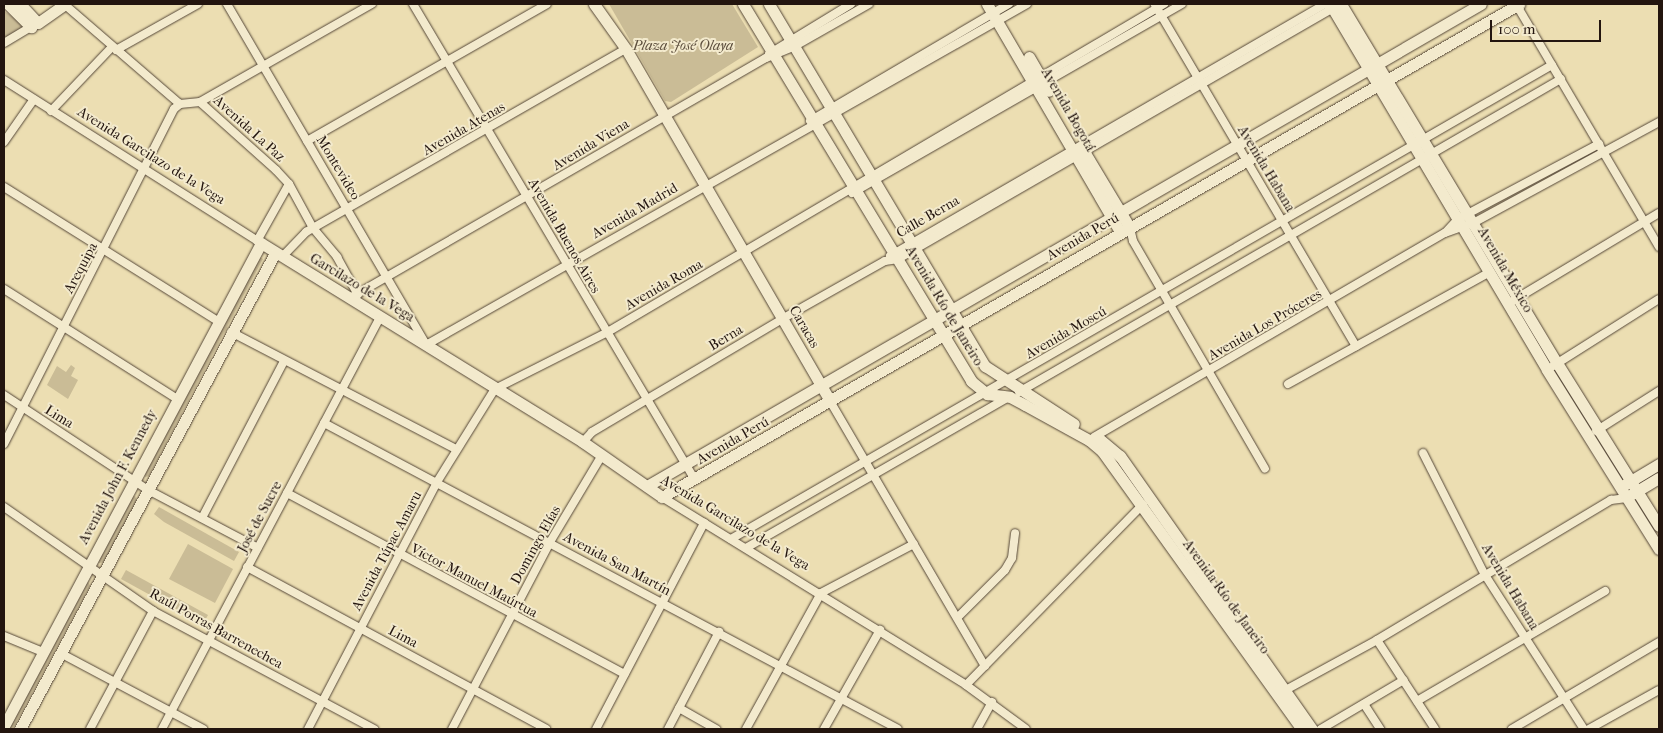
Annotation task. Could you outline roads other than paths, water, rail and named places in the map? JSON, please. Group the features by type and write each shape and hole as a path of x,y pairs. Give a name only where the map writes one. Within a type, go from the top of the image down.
{"street":[{"path":"4,43 35,25 64,4 180,104"},
{"path":"51,111 114,49 198,4"},
{"name":"Montevideo","path":"227,4 426,345"},
{"path":"200,102 372,4"},
{"name":"Avenida Buenos Aires","path":"413,4 489,129 566,265 695,480"},
{"path":"308,141 547,4"},
{"name":"Caracas","path":"594,4 626,49 985,666"},
{"path":"602,4 626,49"},
{"name":"Avenida Río de Janeiro","path":"743,4 771,55 815,121 971,381 987,394 1010,397 1092,438"},
{"name":"Avenida Río de Janeiro","path":"769,4 950,311 985,366 1006,382 1120,456 1145,502 1282,692 1312,729"},
{"name":"Avenida Viena","path":"792,43 851,4"},
{"name":"Avenida Viena","path":"354,296 527,198 792,43 869,4"},
{"name":"Avenida Madrid","path":"426,345 804,128 998,10 1027,4"},
{"name":"Avenida Roma","path":"1039,82 1155,6 1164,4"},
{"name":"Avenida Roma","path":"494,389 606,333 1039,82 1182,4"},
{"name":"Avenida Perú","path":"646,486 1481,4"},
{"path":"1517,4 1659,247"},
{"name":"Avenida Perú","path":"662,497 695,480 1517,4"},
{"path":"11,5 35,25"},
{"path":"1079,150 1198,80 1334,5"},
{"name":"Avenida México","path":"1334,5 1465,221 1518,297 1552,367"},
{"name":"Avenida Habana","path":"1155,6 1356,346"},
{"name":"Avenida Bogotá","path":"998,10 1125,230"},
{"name":"Avenida Atenas","path":"278,255 313,228 348,210 626,49"},
{"name":"Avenida Moscú","path":"731,539 987,394 1283,222 1416,142 1552,65"},
{"name":"Avenida Moscú","path":"746,548 932,439 1010,397 1561,79"},
{"name":"Avenida Garcilazo de la Vega","path":"4,80 278,255"},
{"path":"4,142 34,99"},
{"name":"Avenida La Paz","path":"180,104 200,102 288,184 313,228 337,257 354,296"},
{"name":"Arequipa","path":"4,444 174,109 180,104"},
{"path":"1465,221 1604,153 1659,122"},
{"path":"1465,221 1598,144"},
{"name":"Calle Berna","path":"885,262 1079,150"},
{"path":"259,242 288,184"},
{"path":"4,187 105,248 218,322"},
{"path":"1508,304 1659,213"},
{"name":"Avenida México","path":"1465,221 1508,304 1552,367 1593,433 1624,492 1659,549"},
{"name":"Avenida Los Próceres","path":"1092,438 1331,302 1465,221"},
{"path":"1125,230 1163,291 1265,469"},
{"name":"Avenida John F. Kennedy","path":"4,726 259,242"},
{"path":"21,729 104,576 231,332 278,255"},
{"name":"Garcilazo de la Vega","path":"278,255 354,296 426,345"},
{"name":"Berna","path":"583,442 592,432 782,319 885,262"},
{"path":"1288,384 1490,272"},
{"path":"4,289 177,399"},
{"path":"1552,367 1659,299"},
{"name":"José de Sucre","path":"162,729 208,639 381,316"},
{"path":"231,332 456,449"},
{"name":"Avenida Garcilazo de la Vega","path":"426,345 494,389 583,442 662,497 822,592 992,702 1026,729"},
{"path":"202,518 284,361"},
{"name":"Avenida Túpac Amaru","path":"308,729 398,555 456,449 494,389"},
{"path":"1593,433 1659,392"},
{"name":"Lima","path":"4,396 148,490 258,548"},
{"name":"Avenida San Martín","path":"324,423 438,482 898,729"},
{"path":"924,429 932,439"},
{"name":"Avenida México","path":"1593,433 1631,481 1659,526"},
{"name":"Avenida Habana","path":"1423,453 1486,575 1584,729"},
{"name":"Domingo Elías","path":"452,729 550,542 602,455"},
{"path":"1282,692 1377,640 1611,500 1624,492 1631,481 1659,464"},
{"path":"1624,492 1637,491 1659,478"},
{"name":"Víctor Manuel Maúrtua","path":"287,493 511,616 624,674"},
{"path":"801,500 808,512"},
{"path":"966,685 1145,502"},
{"name":"Raúl Porras Barrenechea","path":"4,507 153,610 374,729"},
{"path":"596,729 704,522"},
{"path":"958,618 1006,570 1012,558 1015,533"},
{"path":"746,729 822,592 914,544"},
{"name":"Lima","path":"247,567 546,729"},
{"path":"1417,701 1605,591"},
{"path":"90,729 153,610"},
{"path":"824,729 880,630"},
{"path":"668,729 719,632"},
{"path":"4,636 43,652"},
{"path":"1377,640 1435,729"},
{"path":"1512,729 1659,642"},
{"path":"62,654 203,729"},
{"path":"1321,729 1404,680"},
{"path":"1589,729 1659,690"},
{"name":"Avenida Río de Janeiro","path":"1282,692 1302,729"},
{"path":"977,729 992,702"},
{"path":"1364,704 1380,729"},
{"path":"679,708 716,729"}],"park label":[{"name":"Plaza José Olaya","path":"683,46"}]}
